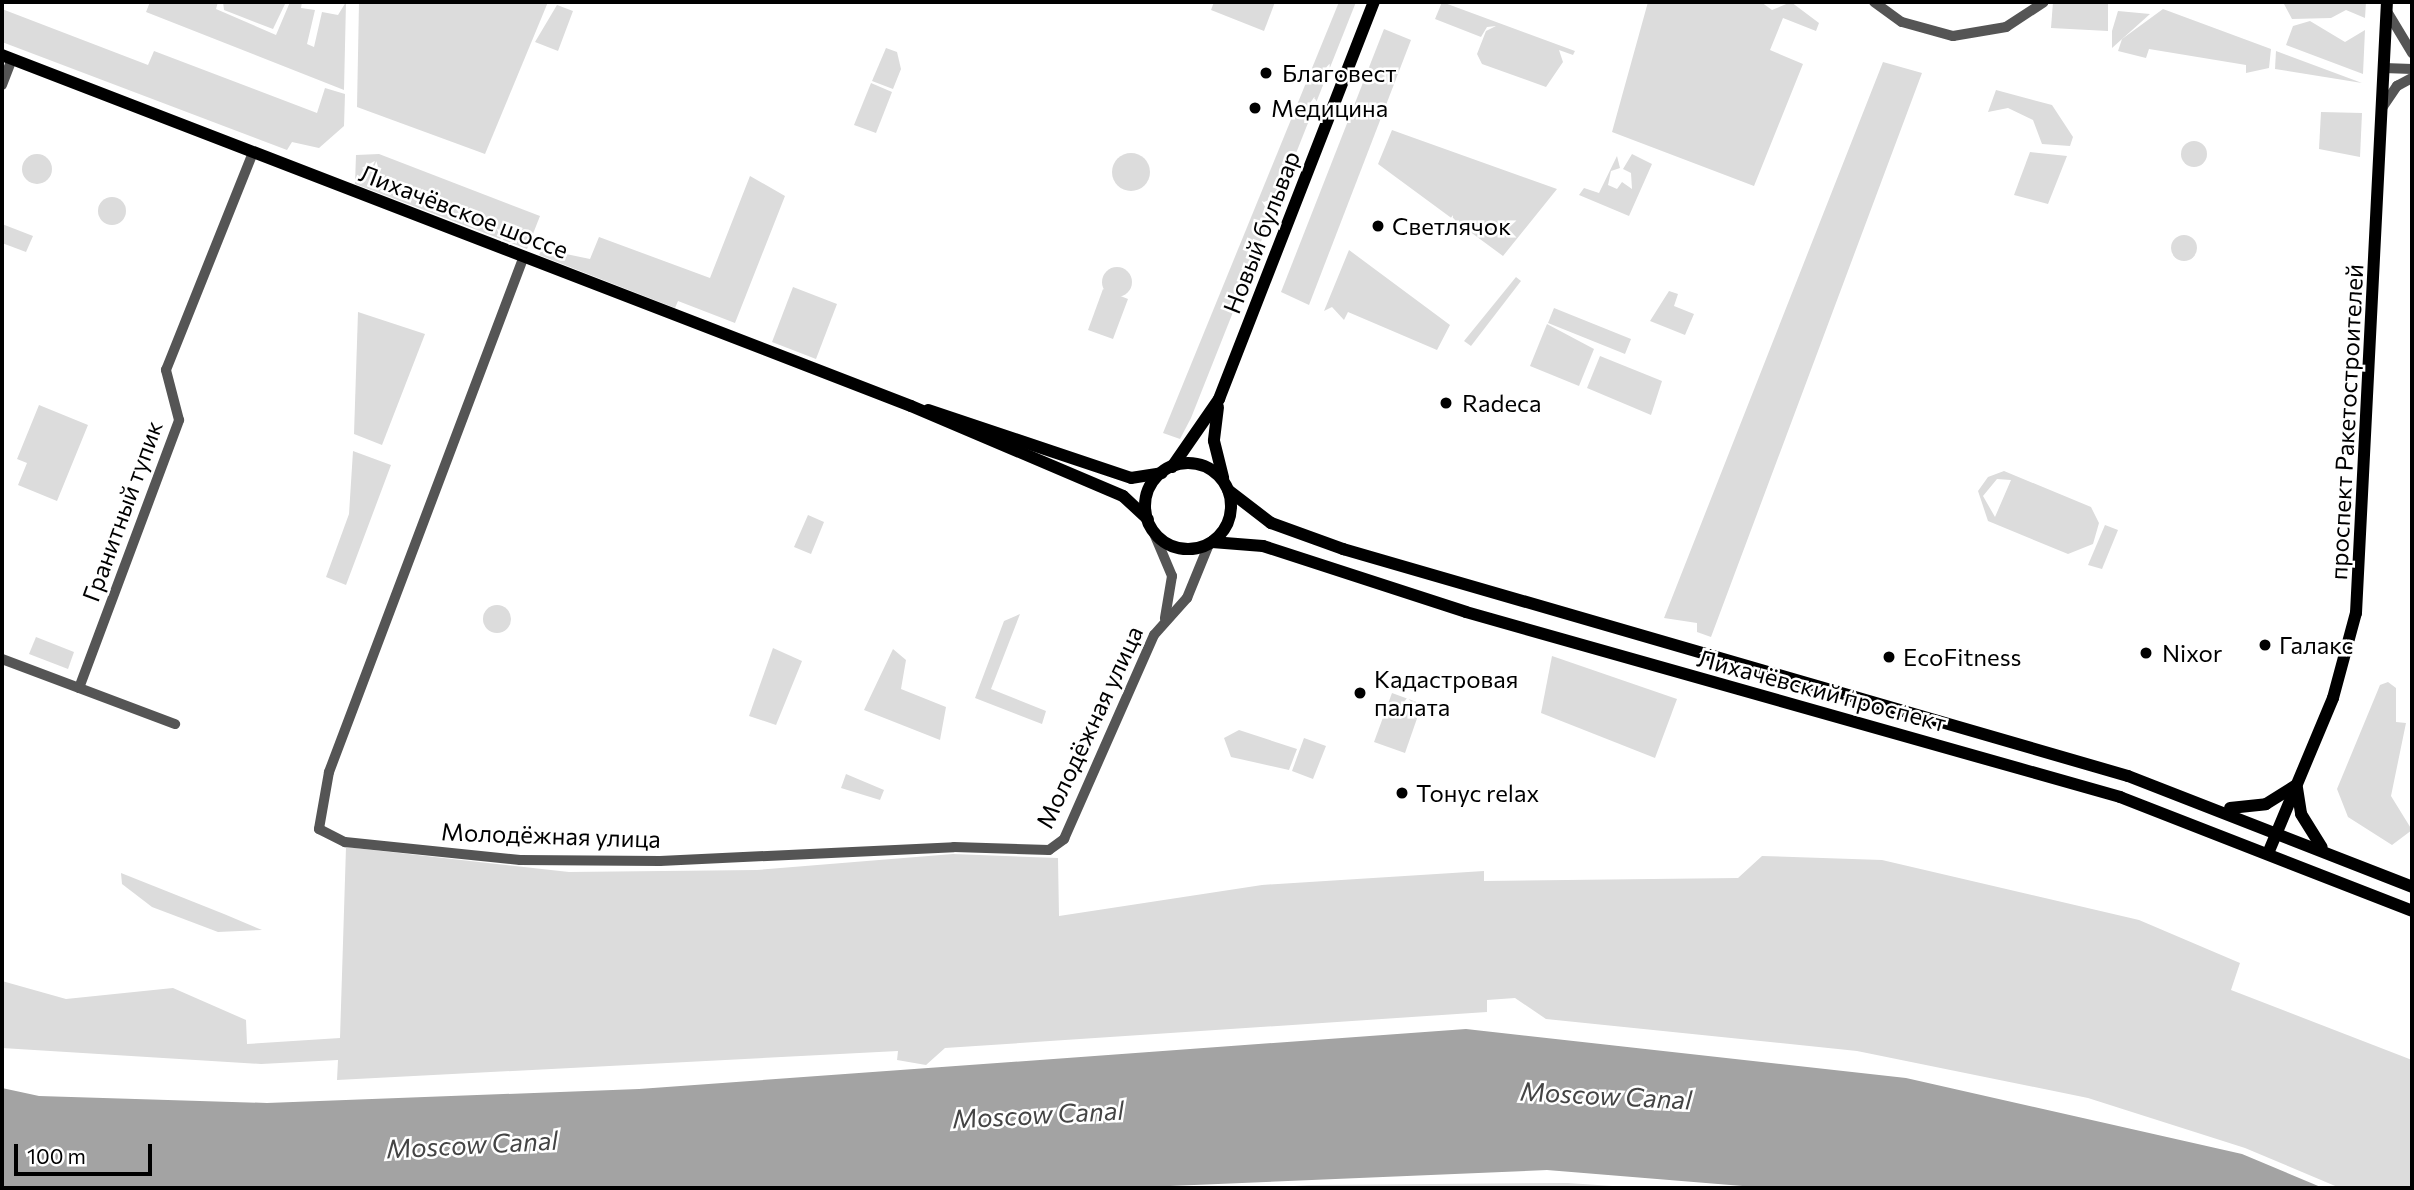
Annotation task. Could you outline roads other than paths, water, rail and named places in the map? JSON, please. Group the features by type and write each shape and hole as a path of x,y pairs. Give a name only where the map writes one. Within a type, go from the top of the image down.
{"main road":[{"name":"Новый бульвар","path":"1227,487 1214,441 1219,399 1374,2"},
{"name":"проспект Ракетостроителей","path":"2269,851 2333,698 2357,603 2386,5"},
{"name":"Лихачёвское шоссе","path":"7,57 911,406 1123,496 1151,525"},
{"name":"Новый бульвар","path":"1167,470 1219,399"},
{"name":"Лихачёвское шоссе","path":"911,406 968,419 1131,478 1167,470"},
{"name":"Лихачёвский проспект","path":"1167,470 1202,466 1270,523 1407,570 2082,762 2218,807 2412,887"},
{"path":"1151,525 1147,495 1167,470"},
{"path":"1210,543 1229,519 1227,487"},
{"name":"Лихачёвский проспект","path":"1151,525 1183,548 1210,543 1263,546 1466,612 2003,762 2269,851 2412,911"},
{"path":"2218,807 2266,804 2297,784 2301,814 2325,851"}],"street":[{"path":"1874,2 1918,29 1980,34 2019,21 2044,2"},
{"path":"2386,5 2399,41 2412,53"},
{"path":"2,85 7,57"},
{"path":"2384,68 2412,69"},
{"path":"2382,109 2397,86 2412,78"},
{"name":"Гранитный тупик","path":"79,688 179,420 166,370 253,152"},
{"name":"Молодёжная улица","path":"524,256 329,772 319,829 345,842 520,860 660,861 954,847 1049,850 1064,839 1164,619 1172,576 1151,525"},
{"name":"Молодёжная улица","path":"1164,619 1187,598 1210,543"},
{"path":"2,659 175,724"}],"water":[{"name":"Moscow Canal","path":"1466,1029 1906,1078 2242,1154 2323,1188 1767,1188 1547,1170 1122,1188 2,1188 2,1088 39,1096 267,1103 639,1089"}],"place":[{"name":"Благовест","path":"1266,73"},
{"name":"Медицина","path":"1255,108"},
{"name":"Светлячок","path":"1378,226"},
{"name":"Radeca","path":"1446,403"},
{"name":"Галакс","path":"2265,645"},
{"name":"Nixor","path":"2146,653"},
{"name":"EcoFitness","path":"1889,657"},
{"name":"Кадастровая палата","path":"1360,693"},
{"name":"Тонус relax","path":"1402,793"}]}
